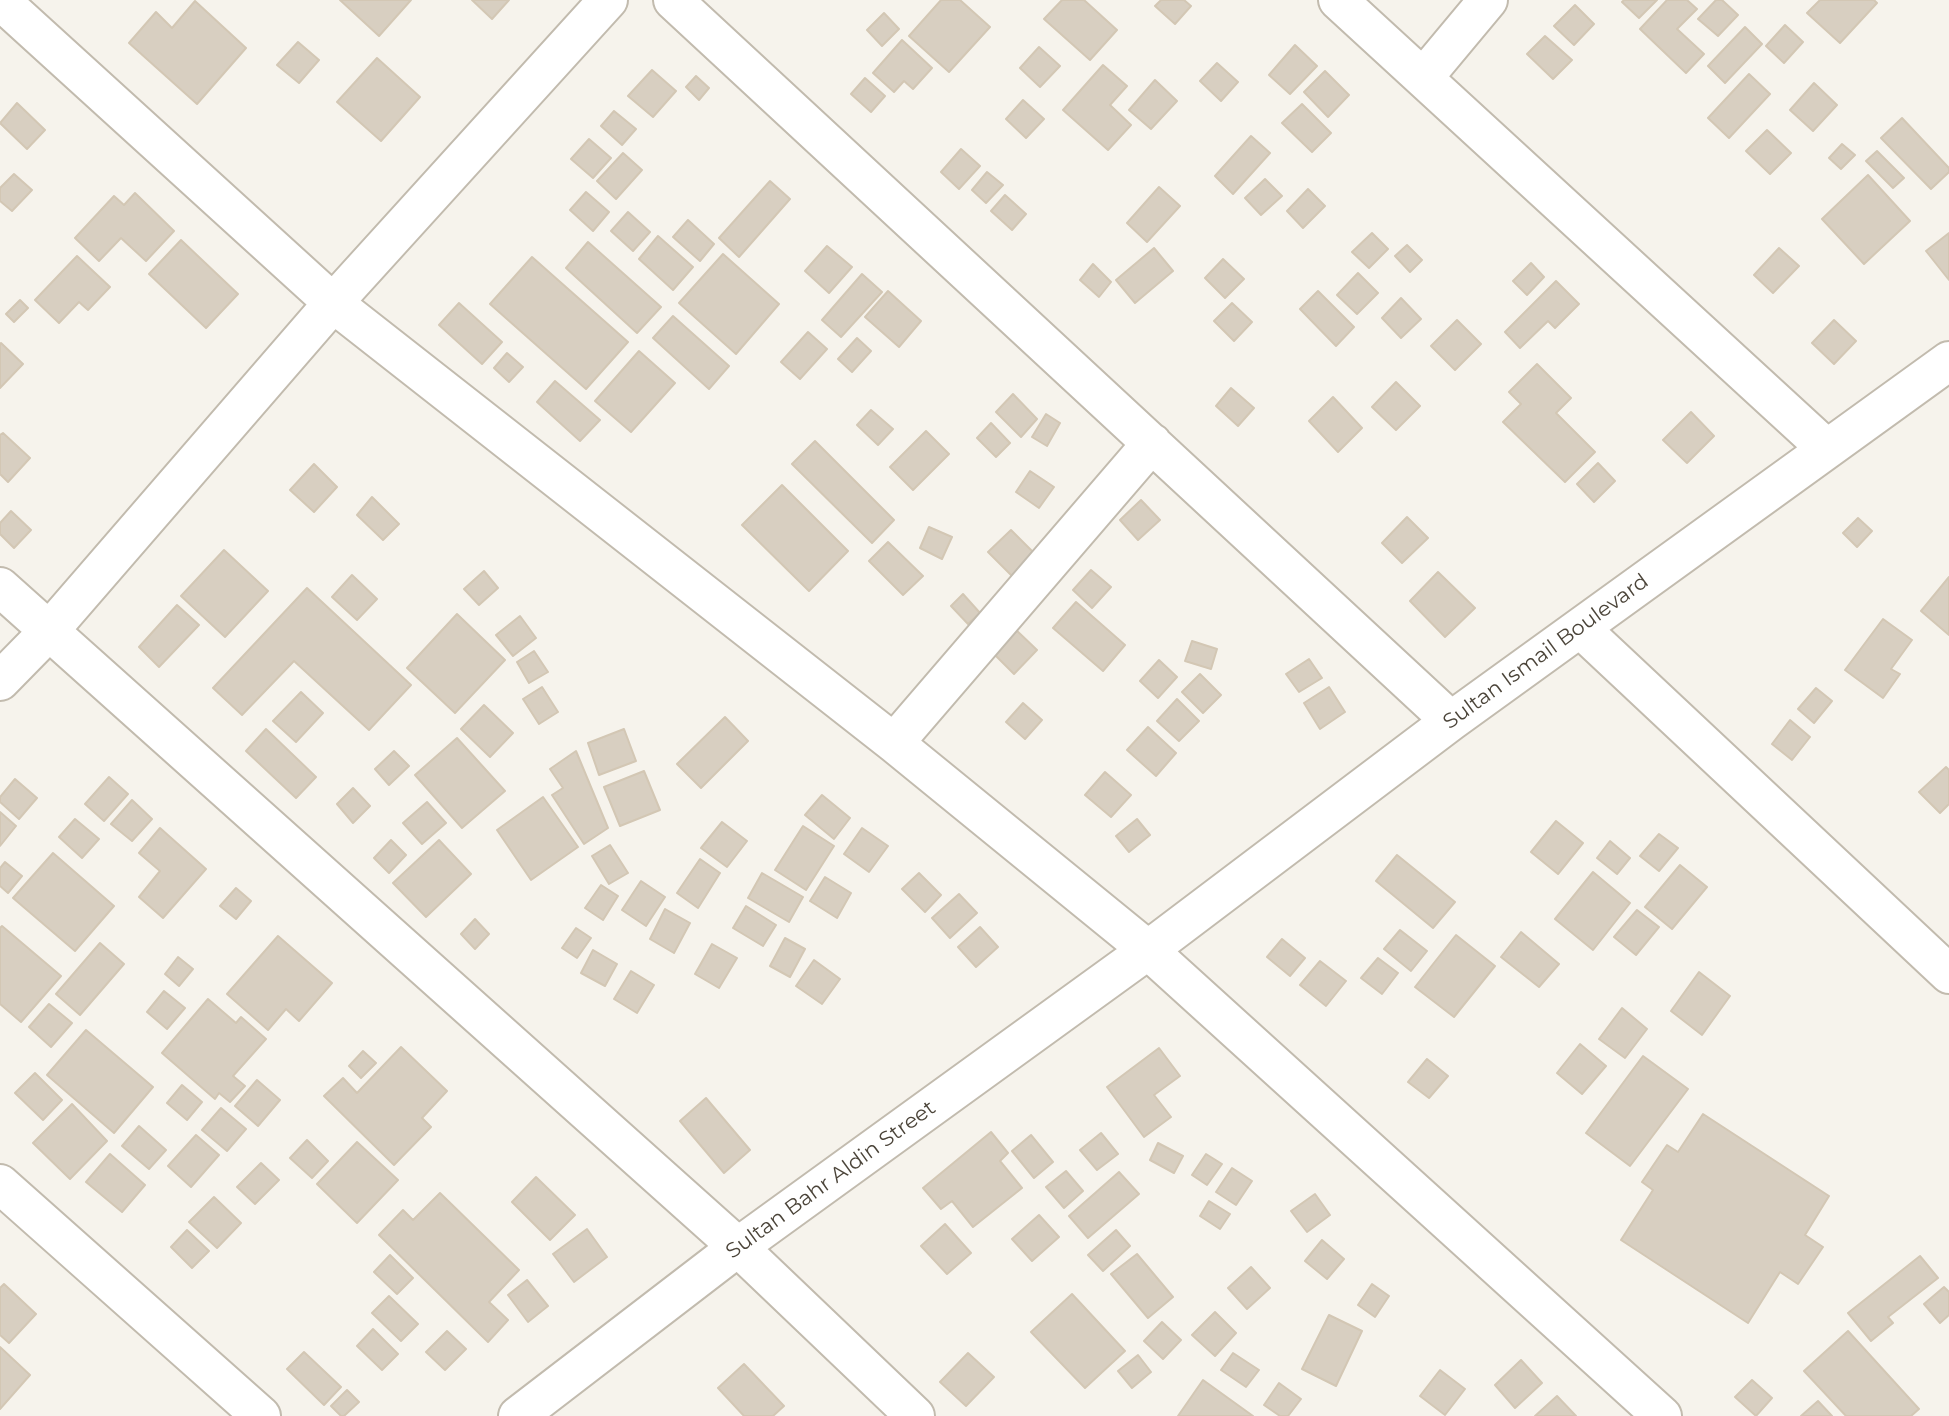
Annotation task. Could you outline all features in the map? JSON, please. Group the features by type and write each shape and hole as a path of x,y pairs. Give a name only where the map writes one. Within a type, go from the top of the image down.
{"street":[{"path":"0,681 49,631 333,303 608,0"},
{"path":"673,0 1451,721"},
{"path":"1338,0 1827,449"},
{"path":"1423,78 1488,0"},
{"path":"0,1 333,303 894,743 1149,950 1662,1416"},
{"name":"Sultan Ismail Boulevard","path":"1149,950 1451,721 1949,361"},
{"path":"894,743 1152,443"},
{"path":"0,587 738,1247 915,1416"},
{"path":"1580,628 1949,974"},
{"name":"Sultan Bahr Aldin Street","path":"518,1416 738,1247 1149,950"},
{"path":"0,1184 261,1416"}],"building":[{"path":"340,0 411,0 379,36"},
{"path":"472,0 509,0 492,19"},
{"path":"941,0 960,0 990,27 949,72 909,36"},
{"path":"1062,0 1084,0 1117,30 1090,60 1044,19"},
{"path":"1161,0 1184,0 1191,6 1175,24 1155,6"},
{"path":"1657,0 1639,18 1622,2"},
{"path":"1667,0 1687,0 1697,9 1677,29 1704,54 1686,73 1640,29"},
{"path":"1716,0 1722,0 1738,15 1718,36 1698,19"},
{"path":"1820,0 1874,0 1877,3 1840,43 1807,13"},
{"path":"195,1 246,48 197,104 129,43 156,12 172,28"},
{"path":"1575,5 1594,24 1574,45 1554,26"},
{"path":"884,13 899,29 882,46 867,30"},
{"path":"1785,25 1803,42 1784,63 1766,46"},
{"path":"1745,27 1762,44 1725,83 1708,66"},
{"path":"1545,36 1572,60 1553,79 1527,54"},
{"path":"902,40 932,68 913,89 904,81 894,92 873,73"},
{"path":"298,42 319,60 299,83 277,65"},
{"path":"1295,45 1317,66 1290,94 1269,75"},
{"path":"1039,47 1060,66 1040,87 1020,68"},
{"path":"377,58 420,97 381,141 337,102"},
{"path":"1217,63 1238,82 1221,101 1200,81"},
{"path":"1103,65 1127,86 1110,105 1131,125 1108,150 1063,110"},
{"path":"652,70 676,91 653,117 628,96"},
{"path":"1325,71 1349,95 1328,117 1304,92"},
{"path":"1749,74 1770,94 1729,138 1708,118"},
{"path":"696,76 709,88 699,100 686,87"},
{"path":"865,78 885,96 871,112 851,94"},
{"path":"1155,80 1177,101 1151,129 1129,110"},
{"path":"1814,83 1837,105 1813,131 1790,110"},
{"path":"1023,100 1044,119 1026,138 1006,119"},
{"path":"17,103 45,130 27,149 0,123"},
{"path":"1302,104 1331,133 1312,152 1282,123"},
{"path":"614,111 636,129 622,145 601,126"},
{"path":"1902,118 1949,168 1949,172 1931,189 1881,138"},
{"path":"1767,130 1791,153 1770,174 1746,151"},
{"path":"1251,136 1270,153 1233,194 1215,176"},
{"path":"589,139 611,158 593,178 571,159"},
{"path":"1842,144 1855,155 1841,169 1829,158"},
{"path":"961,149 980,166 959,189 941,172"},
{"path":"1877,151 1904,178 1893,188 1866,161"},
{"path":"623,153 642,170 616,199 597,181"},
{"path":"987,172 1003,185 986,203 972,190"},
{"path":"14,174 32,190 12,211 0,201 0,188"},
{"path":"1868,175 1910,221 1864,264 1822,219"},
{"path":"1265,179 1282,196 1261,215 1245,198"},
{"path":"770,181 790,199 739,257 719,238"},
{"path":"1159,187 1180,206 1147,242 1127,223"},
{"path":"1308,189 1325,206 1303,228 1287,211"},
{"path":"586,192 609,212 593,231 570,210"},
{"path":"135,193 174,231 146,261 121,238 99,261 75,238 114,196 124,205"},
{"path":"1005,195 1026,214 1012,230 991,211"},
{"path":"628,212 650,232 633,251 611,231"},
{"path":"688,220 714,244 700,261 673,237"},
{"path":"1372,233 1388,249 1369,268 1352,252"},
{"path":"1949,233 1949,280 1926,251"},
{"path":"658,236 693,267 673,290 639,259"},
{"path":"181,240 238,294 206,328 149,274"},
{"path":"588,242 661,307 637,333 566,268"},
{"path":"1407,245 1422,260 1410,272 1395,256"},
{"path":"827,246 852,267 829,293 805,271"},
{"path":"1154,248 1173,271 1135,303 1116,280"},
{"path":"1779,248 1799,266 1773,293 1754,275"},
{"path":"723,254 779,304 736,354 679,303"},
{"path":"77,256 110,287 88,310 79,302 59,323 35,300"},
{"path":"532,257 628,342 586,389 490,304"},
{"path":"1223,259 1244,279 1225,298 1205,278"},
{"path":"1531,263 1544,277 1527,295 1513,281"},
{"path":"1093,264 1111,282 1099,297 1080,280"},
{"path":"1358,273 1378,293 1357,314 1337,295"},
{"path":"862,274 882,292 841,337 822,320"},
{"path":"1556,281 1579,304 1555,328 1548,321 1520,348 1505,332"},
{"path":"888,291 921,321 899,347 865,317"},
{"path":"1318,291 1354,327 1336,346 1300,309"},
{"path":"1401,298 1421,319 1401,338 1382,318"},
{"path":"20,300 28,308 14,322 6,314"},
{"path":"459,303 502,342 482,364 439,325"},
{"path":"1232,303 1252,322 1234,341 1214,321"},
{"path":"673,316 729,366 709,389 653,338"},
{"path":"1457,320 1481,344 1455,370 1431,346"},
{"path":"1834,320 1856,341 1834,364 1812,343"},
{"path":"808,332 827,349 800,379 781,362"},
{"path":"857,338 871,351 852,372 838,359"},
{"path":"0,344 23,364 0,388"},
{"path":"639,351 675,383 631,432 595,401"},
{"path":"507,353 523,367 509,382 494,368"},
{"path":"1537,364 1571,398 1556,413 1595,452 1565,482 1503,422 1521,404 1509,392"},
{"path":"555,381 600,420 580,441 537,402"},
{"path":"1396,382 1420,406 1396,430 1372,407"},
{"path":"1231,388 1254,408 1238,426 1216,406"},
{"path":"1013,394 1037,419 1021,437 996,412"},
{"path":"1333,397 1362,428 1338,452 1309,421"},
{"path":"871,410 893,429 878,445 857,425"},
{"path":"1691,412 1714,436 1687,463 1663,440"},
{"path":"1046,414 1060,423 1047,446 1032,437"},
{"path":"991,423 1010,443 996,457 977,438"},
{"path":"926,431 949,454 913,490 890,467"},
{"path":"3,433 30,458 8,482 0,474 0,435"},
{"path":"815,441 894,520 872,543 792,464"},
{"path":"1598,463 1615,481 1594,502 1577,484"},
{"path":"314,464 337,487 314,512 290,490"},
{"path":"1030,471 1054,487 1039,508 1016,492"},
{"path":"782,485 848,551 809,591 742,525"},
{"path":"372,497 399,524 383,540 357,515"},
{"path":"1141,500 1160,520 1138,540 1120,520"},
{"path":"11,511 31,530 14,548 0,534 0,523"},
{"path":"1407,517 1428,538 1402,563 1382,543"},
{"path":"1858,518 1872,531 1857,547 1843,533"},
{"path":"929,527 952,537 942,559 920,548"},
{"path":"1011,530 1034,553 1012,576 988,552"},
{"path":"888,542 923,576 903,595 869,561"},
{"path":"224,550 268,591 225,637 181,596"},
{"path":"1091,570 1111,587 1092,608 1073,590"},
{"path":"484,571 498,588 479,605 464,589"},
{"path":"1438,572 1475,608 1445,637 1410,601"},
{"path":"352,575 377,599 357,620 332,597"},
{"path":"1949,577 1949,635 1921,611"},
{"path":"307,588 411,685 369,730 294,661 242,715 213,688"},
{"path":"963,594 980,613 968,624 951,606"},
{"path":"1076,602 1125,645 1103,671 1053,628"},
{"path":"177,605 199,625 159,667 139,647"},
{"path":"457,614 505,660 455,713 407,668"},
{"path":"520,616 536,638 513,656 496,635"},
{"path":"1883,619 1912,640 1891,669 1900,674 1883,698 1845,670"},
{"path":"1014,628 1037,650 1014,674 991,651"},
{"path":"1192,641 1217,649 1211,669 1185,661"},
{"path":"534,651 548,672 529,683 517,662"},
{"path":"1309,659 1322,678 1299,692 1286,674"},
{"path":"1159,660 1177,677 1158,698 1140,681"},
{"path":"1200,674 1221,695 1203,713 1182,692"},
{"path":"542,687 558,712 539,724 523,699"},
{"path":"1329,687 1345,712 1320,729 1304,703"},
{"path":"1816,688 1832,701 1814,723 1798,709"},
{"path":"301,692 323,713 296,742 273,721"},
{"path":"1177,699 1199,721 1179,741 1157,721"},
{"path":"1023,703 1042,720 1025,739 1006,722"},
{"path":"484,705 513,733 490,757 461,729"},
{"path":"725,717 748,741 701,788 677,764"},
{"path":"1790,720 1810,737 1792,760 1772,744"},
{"path":"1148,727 1176,753 1156,776 1127,750"},
{"path":"266,729 316,777 296,798 246,751"},
{"path":"624,729 636,761 599,775 588,743"},
{"path":"457,738 505,791 462,828 415,775"},
{"path":"394,751 409,766 389,785 375,769"},
{"path":"576,751 608,828 584,844 552,795 563,788 550,769"},
{"path":"1946,767 1949,770 1949,804 1940,813 1919,792"},
{"path":"644,771 660,810 620,826 604,787"},
{"path":"1105,772 1131,795 1111,817 1085,795"},
{"path":"109,777 128,794 104,821 85,804"},
{"path":"15,779 37,798 19,819 0,802 0,797"},
{"path":"353,788 370,806 353,823 337,804"},
{"path":"822,795 850,818 834,839 805,815"},
{"path":"543,797 578,847 531,880 497,830"},
{"path":"132,800 152,819 132,841 111,824"},
{"path":"427,802 446,823 422,844 403,823"},
{"path":"0,812 16,826 0,846"},
{"path":"75,819 99,839 82,858 59,837"},
{"path":"1137,819 1150,835 1129,852 1116,836"},
{"path":"1556,821 1583,843 1558,874 1531,852"},
{"path":"722,822 747,841 727,867 701,848"},
{"path":"803,826 834,846 806,890 775,870"},
{"path":"160,828 206,869 163,918 139,897 160,871 139,853"},
{"path":"862,828 888,846 869,872 844,854"},
{"path":"1659,834 1678,848 1659,871 1640,856"},
{"path":"391,840 406,855 389,873 374,858"},
{"path":"439,840 471,874 426,917 393,883"},
{"path":"1610,841 1630,858 1617,874 1597,858"},
{"path":"610,845 628,873 609,884 592,856"},
{"path":"53,853 114,906 75,951 13,898"},
{"path":"1397,855 1455,902 1433,928 1376,881"},
{"path":"700,859 720,873 698,908 677,893"},
{"path":"5,862 22,876 8,893 0,886 0,868"},
{"path":"1680,865 1707,887 1672,929 1645,907"},
{"path":"1593,872 1630,903 1593,950 1555,919"},
{"path":"762,873 803,897 789,922 748,898"},
{"path":"919,873 941,895 925,912 902,889"},
{"path":"825,877 851,893 837,918 810,901"},
{"path":"641,881 665,897 646,926 622,910"},
{"path":"601,885 618,896 603,920 585,908"},
{"path":"236,888 251,901 236,919 220,906"},
{"path":"959,894 977,913 950,938 932,918"},
{"path":"746,906 776,925 763,946 733,928"},
{"path":"665,909 690,923 674,953 650,939"},
{"path":"1637,910 1659,927 1636,955 1614,937"},
{"path":"475,919 489,934 475,949 461,934"},
{"path":"2,926 61,976 21,1022 0,1004"},
{"path":"980,927 998,947 976,967 958,947"},
{"path":"576,928 591,938 577,958 562,948"},
{"path":"1400,930 1427,951 1411,971 1384,949"},
{"path":"1521,932 1559,964 1539,987 1501,957"},
{"path":"1456,935 1495,966 1454,1017 1415,987"},
{"path":"278,936 332,983 299,1021 286,1009 268,1030 227,994"},
{"path":"785,938 805,949 790,977 770,966"},
{"path":"1282,939 1305,958 1290,976 1267,957"},
{"path":"100,943 124,964 80,1015 56,994"},
{"path":"712,944 737,958 719,988 695,974"},
{"path":"593,950 617,964 605,986 581,973"},
{"path":"178,957 193,969 179,986 165,974"},
{"path":"1378,958 1398,973 1382,994 1361,978"},
{"path":"814,960 840,979 822,1004 796,986"},
{"path":"1320,961 1346,981 1326,1006 1300,985"},
{"path":"631,971 654,985 637,1013 614,999"},
{"path":"1699,972 1730,996 1702,1035 1671,1011"},
{"path":"164,991 185,1008 167,1029 147,1012"},
{"path":"208,999 236,1023 241,1017 266,1039 233,1076 245,1086 230,1102 219,1093 215,1099 162,1053"},
{"path":"49,1004 72,1023 51,1047 29,1027"},
{"path":"1622,1008 1647,1029 1625,1058 1599,1039"},
{"path":"86,1030 153,1087 114,1133 47,1075"},
{"path":"1580,1044 1606,1066 1582,1094 1557,1073"},
{"path":"401,1047 447,1091 422,1118 431,1127 394,1165 324,1096 343,1078 357,1093"},
{"path":"1159,1048 1180,1076 1154,1095 1171,1117 1144,1137 1107,1087"},
{"path":"363,1051 376,1063 361,1078 349,1066"},
{"path":"1643,1056 1688,1089 1630,1166 1586,1133"},
{"path":"1427,1059 1448,1076 1429,1098 1408,1082"},
{"path":"35,1073 62,1100 43,1120 15,1093"},
{"path":"257,1080 280,1100 258,1126 235,1106"},
{"path":"182,1085 202,1102 187,1120 167,1103"},
{"path":"706,1098 750,1150 724,1173 680,1121"},
{"path":"72,1104 107,1141 70,1179 33,1143"},
{"path":"221,1108 246,1129 227,1151 202,1130"},
{"path":"1703,1114 1829,1196 1805,1235 1823,1247 1798,1284 1780,1272 1748,1323 1621,1240 1653,1190 1642,1182 1667,1145 1678,1152"},
{"path":"139,1126 166,1150 149,1169 122,1146"},
{"path":"991,1132 1008,1153 1000,1161 1022,1188 973,1227 952,1201 941,1209 923,1188"},
{"path":"1101,1133 1118,1154 1097,1170 1080,1150"},
{"path":"196,1135 219,1155 191,1187 168,1166"},
{"path":"1031,1135 1053,1162 1034,1178 1012,1151"},
{"path":"307,1140 328,1161 312,1178 290,1158"},
{"path":"357,1142 398,1180 357,1223 317,1184"},
{"path":"1158,1143 1183,1156 1174,1173 1150,1160"},
{"path":"110,1154 145,1185 122,1212 86,1182"},
{"path":"1206,1154 1222,1164 1207,1185 1192,1175"},
{"path":"261,1163 279,1180 255,1204 237,1187"},
{"path":"1232,1168 1252,1181 1236,1205 1216,1192"},
{"path":"1066,1171 1083,1191 1064,1208 1046,1187"},
{"path":"1119,1172 1139,1194 1088,1238 1069,1216"},
{"path":"536,1177 575,1215 550,1240 512,1202"},
{"path":"440,1193 519,1270 489,1302 508,1320 488,1342 379,1235 403,1210 413,1220"},
{"path":"1315,1194 1330,1215 1307,1232 1291,1211"},
{"path":"214,1197 241,1223 217,1248 189,1222"},
{"path":"1209,1201 1230,1214 1220,1229 1200,1216"},
{"path":"1039,1215 1059,1237 1032,1261 1012,1239"},
{"path":"945,1224 971,1253 947,1274 921,1246"},
{"path":"587,1229 607,1257 574,1282 553,1254"},
{"path":"187,1230 209,1251 192,1268 171,1247"},
{"path":"1116,1230 1130,1246 1103,1271 1088,1255"},
{"path":"1322,1240 1344,1259 1327,1279 1305,1261"},
{"path":"1137,1254 1173,1297 1148,1318 1111,1274"},
{"path":"390,1255 413,1278 397,1294 374,1272"},
{"path":"1920,1256 1938,1278 1888,1317 1893,1323 1871,1341 1848,1313"},
{"path":"1251,1267 1270,1288 1247,1309 1228,1288"},
{"path":"527,1280 548,1306 528,1322 508,1295"},
{"path":"4,1284 36,1314 9,1343 0,1335 0,1288"},
{"path":"1372,1284 1389,1296 1375,1317 1358,1305"},
{"path":"1944,1287 1949,1292 1949,1315 1940,1323 1924,1304"},
{"path":"1072,1294 1125,1351 1085,1388 1031,1332"},
{"path":"389,1296 418,1324 401,1341 372,1313"},
{"path":"1215,1312 1236,1333 1215,1356 1192,1335"},
{"path":"1329,1315 1362,1331 1336,1386 1302,1369"},
{"path":"1162,1322 1181,1340 1163,1359 1144,1341"},
{"path":"373,1329 398,1354 382,1370 357,1346"},
{"path":"447,1331 466,1349 445,1370 426,1352"},
{"path":"1848,1331 1919,1409 1911,1416 1846,1416 1804,1371"},
{"path":"0,1347 30,1375 0,1409"},
{"path":"304,1352 341,1387 324,1405 287,1369"},
{"path":"968,1353 994,1377 966,1406 940,1382"},
{"path":"1233,1353 1259,1370 1246,1387 1221,1370"},
{"path":"1138,1355 1151,1372 1132,1388 1118,1371"},
{"path":"1521,1360 1542,1383 1515,1408 1495,1385"},
{"path":"744,1364 784,1406 773,1416 744,1416 718,1388"},
{"path":"1440,1370 1465,1389 1445,1415 1420,1396"},
{"path":"1203,1380 1253,1416 1178,1416"},
{"path":"1752,1380 1772,1398 1756,1416 1735,1397"},
{"path":"1279,1383 1301,1399 1288,1416 1280,1416 1264,1405"},
{"path":"347,1390 359,1402 341,1416 331,1406"},
{"path":"1557,1396 1576,1416 1535,1416"},
{"path":"1818,1401 1832,1416 1801,1416"}]}
